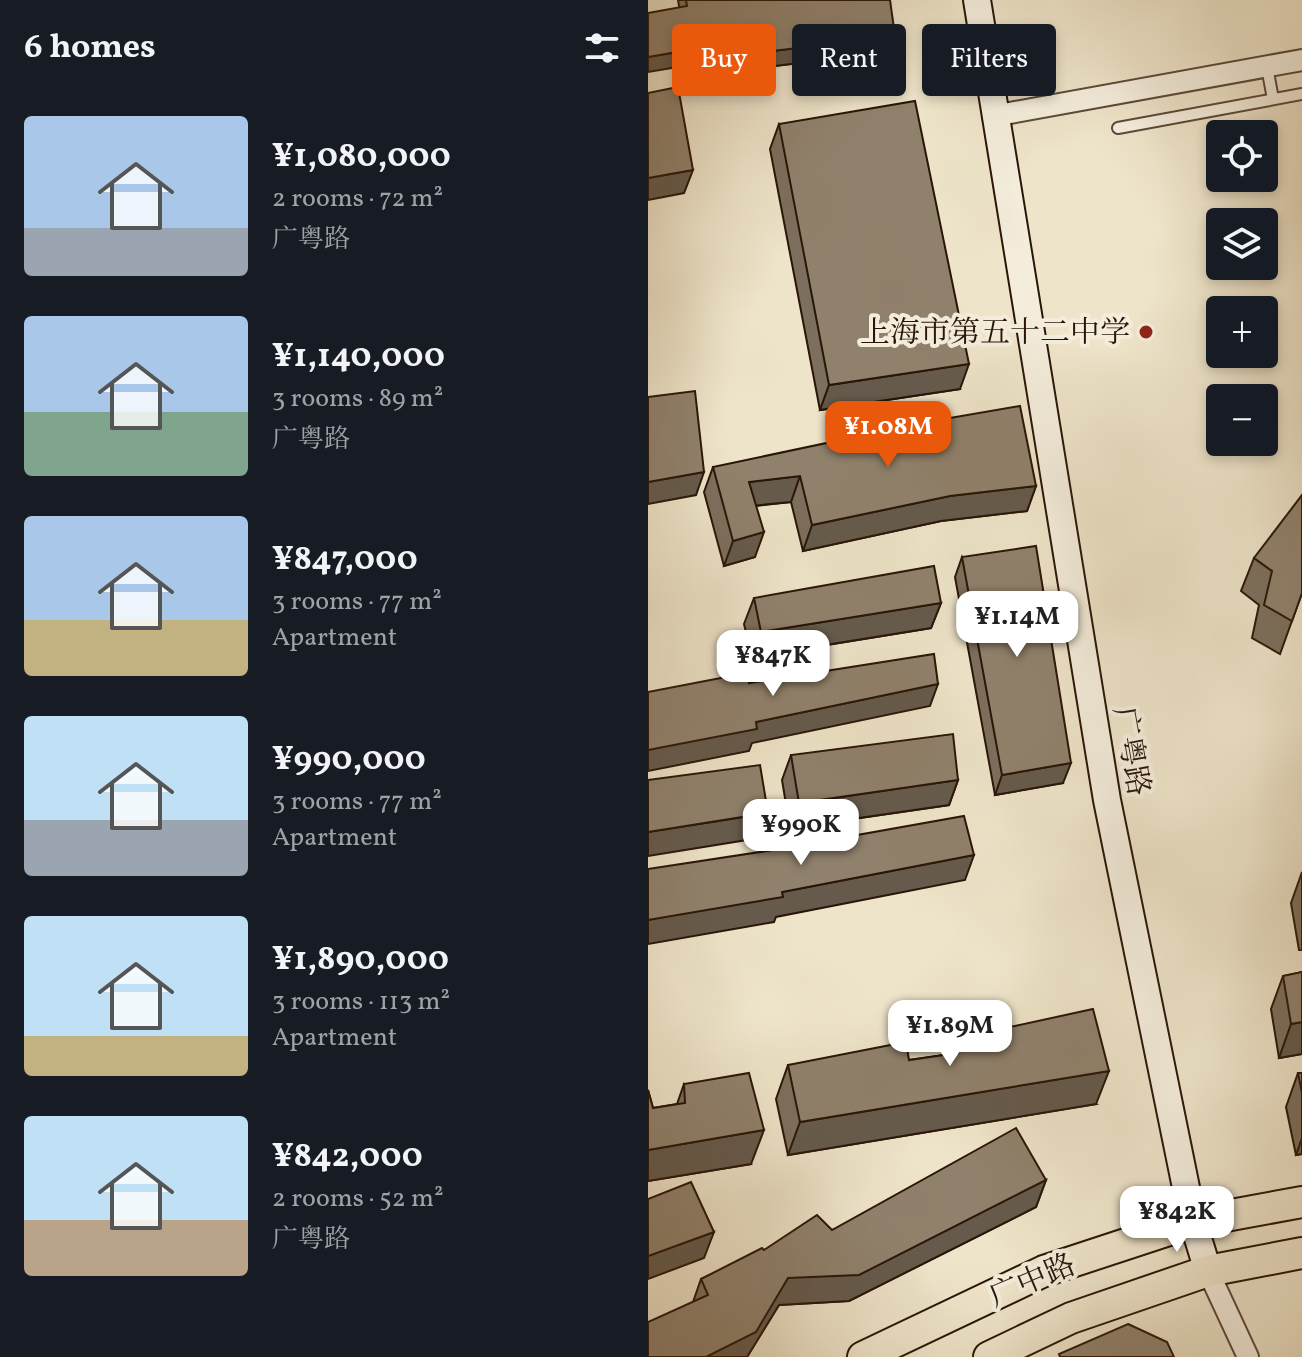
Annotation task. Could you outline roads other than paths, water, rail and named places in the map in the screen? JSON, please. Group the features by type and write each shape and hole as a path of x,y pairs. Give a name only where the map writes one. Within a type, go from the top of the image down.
{"main road":[{"name":"广粤路","path":"977,0 993,116 1107,800 1193,1222 1208,1271"},
{"name":"广中路","path":"863,1357 1044,1271 1193,1222 1302,1202"},
{"name":"广中路","path":"989,1357 1071,1318 1208,1271 1302,1253"}],"street":[{"path":"993,116 1302,60"},
{"path":"1208,1271 1248,1357"}],"lane":[{"path":"1267,67 1273,99"},
{"path":"1118,128 1302,94"}],"place":[{"name":"上海市第五十二中学","path":"1146,332"}]}
